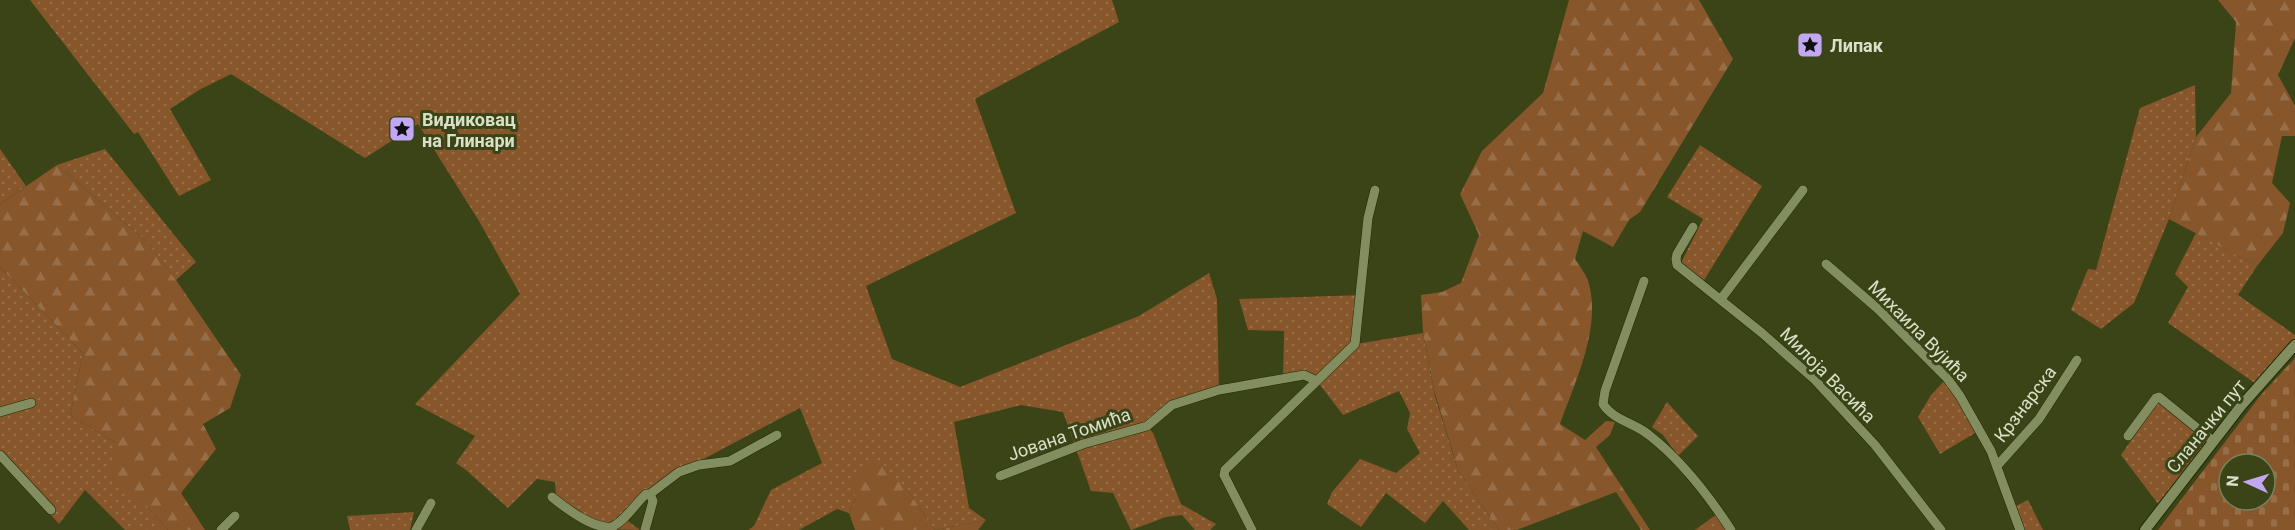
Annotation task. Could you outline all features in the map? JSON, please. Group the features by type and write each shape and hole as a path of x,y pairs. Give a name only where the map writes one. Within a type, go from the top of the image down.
{"street":[{"path":"1252,530 1224,476 1225,470 1355,344 1368,218 1375,190"},
{"path":"1721,299 1803,190"},
{"name":"Милоја Васића","path":"1693,227 1677,254 1676,262 1796,362 1822,387 1875,445 1941,530"},
{"name":"Михаила Вујића","path":"1826,264 1878,309 1947,378 1985,437 2020,530"},
{"path":"1644,281 1605,391 1603,404 1611,412 1647,433 1678,462 1718,509 1731,530"},
{"name":"Сланачки пут","path":"2145,530 2213,441 2295,345"},
{"name":"Крзнарска","path":"1997,466 2039,419 2077,360"},
{"name":"Јована Томића","path":"1000,476 1083,444 1147,426 1173,405 1219,390 1304,375 1317,381"},
{"path":"2128,436 2156,398 2159,398 2213,441"},
{"path":"0,412 31,403"},
{"path":"552,497 572,514 601,528 611,527 644,495 651,494 679,472 699,465 730,461 777,435"},
{"path":"0,455 51,510"},
{"path":"645,530 653,501 651,494"},
{"path":"416,530 431,502"},
{"path":"221,530 236,516"}],"green space":[{"path":"30,0 1112,0 1119,22 975,99 1016,213 866,286 892,359 960,387 1139,316 1209,273 1217,299 1219,390 1173,405 1147,426 1153,433 1181,504 1216,524 1210,530 1195,530 1182,515 1166,517 1131,530 1113,493 1091,491 1063,412 1021,405 954,422 969,508 986,520 935,530 907,489 856,499 849,513 837,509 799,530 748,530 754,526 771,490 822,463 800,408 679,472 624,518 640,530 601,529 556,495 555,482 537,479 508,508 456,463 475,436 415,404 520,294 479,221 418,124 365,158 231,74 199,90 170,109 211,180 179,196 138,132 134,134"},
{"path":"1569,0 1699,0 1733,59 1640,212 1629,220 1613,247 1583,231 1575,259 1589,284 1592,319 1585,355 1560,424 1585,440 1606,421 1615,422 1610,435 1596,447 1650,530 1641,530 1616,492 1517,530 1499,530 1458,470 1434,390 1423,333 1421,295 1442,292 1461,283 1479,235 1460,194 1482,151 1543,93"},
{"path":"2218,0 2295,0 2295,38 2278,75 2295,106 2295,136 2282,136 2272,183 2290,203 2283,233 2257,266 2169,219 2196,137 2231,93 2236,22"},
{"path":"2195,85 2196,137 2169,219 2134,303 2101,329 2071,310 2088,269 2096,270 2140,108"},
{"path":"1700,145 1762,186 1703,282 1681,263 1703,219 1667,197"},
{"path":"0,149 26,186 0,204"},
{"path":"105,149 196,262 176,280 146,241 57,165"},
{"path":"57,165 146,241 176,280 241,375 230,408 203,424 216,449 181,493 205,530 168,530 148,508 109,476 116,443 70,415 83,353 0,267 0,204"},
{"path":"2196,233 2257,266 2238,295 2295,335 2295,345 2259,386 2168,323 2188,287 2175,274"},
{"path":"0,267 83,353 70,415 116,443 148,508 168,530 125,530 85,490 59,524 0,457"},
{"path":"1363,295 1356,344 1423,333 1435,396 1458,470 1499,530 1469,530 1443,501 1425,523 1386,493 1361,527 1327,504 1332,492 1360,459 1396,473 1420,453 1407,429 1410,413 1399,391 1343,415 1317,381 1309,376 1283,379 1284,331 1248,330 1239,299"},
{"path":"2295,358 2295,530 2158,530 2217,452 2217,512 2277,512 2277,452 2217,452 2260,396"},
{"path":"1947,378 1980,430 1940,454 1918,417 1931,395"},
{"path":"2159,400 2213,441 2162,509 2121,455"},
{"path":"1667,402 1698,436 1678,456 1663,435 1652,427"},
{"path":"874,456 907,489 935,530 855,530 849,513 856,499 851,482"},
{"path":"2028,500 2043,530 2021,530 2012,508"},
{"path":"414,512 410,530 350,530 347,516"},
{"path":"1717,514 1727,530 1695,530"},
{"path":"986,520 978,530 935,530"}],"place":[{"name":"Липак","path":"1810,45"},
{"name":"Видиковац на Глинари","path":"402,129"}]}
